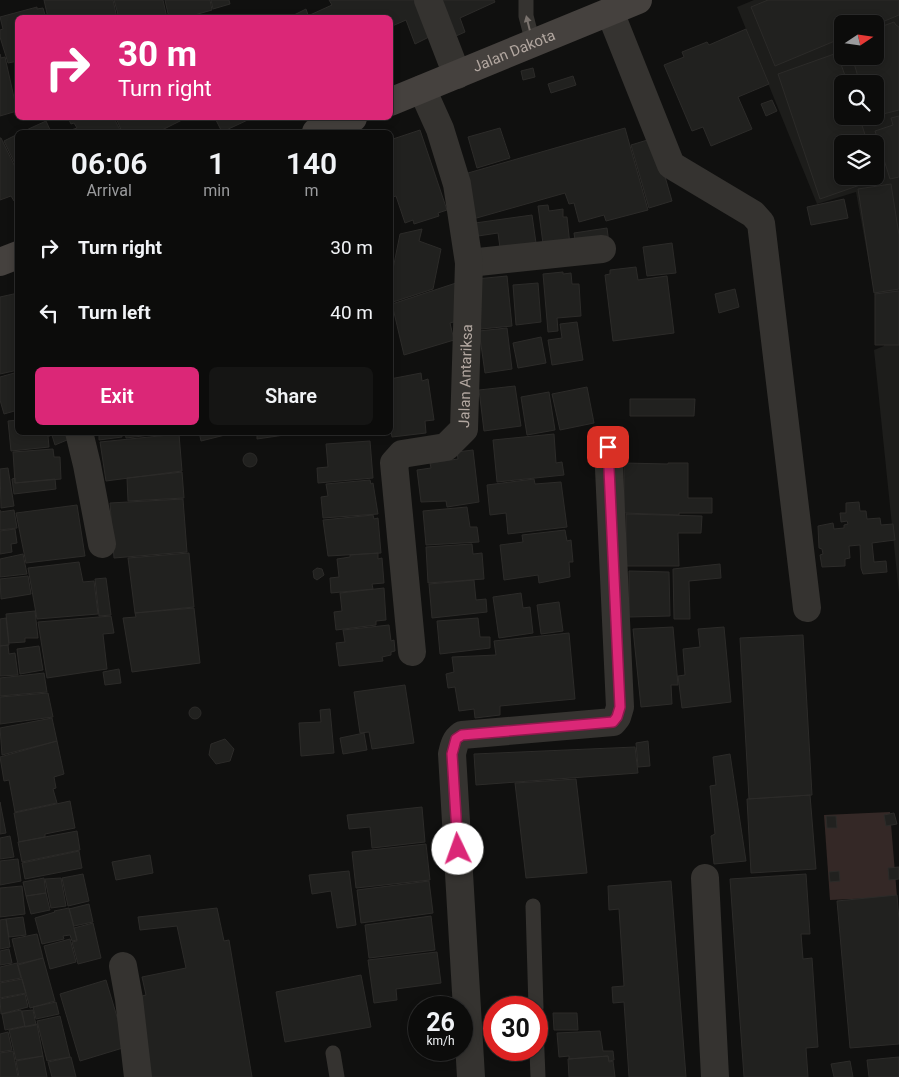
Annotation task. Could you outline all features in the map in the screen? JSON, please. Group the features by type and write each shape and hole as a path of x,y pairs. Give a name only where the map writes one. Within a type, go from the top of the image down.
{"main road":[{"name":"Jalan Dakota","path":"393,101 625,4"},
{"path":"321,130 348,120"}],"street":[{"path":"428,0 457,74"},
{"path":"625,4 670,165 753,214 761,223 807,608"},
{"name":"Jalan Antariksa","path":"412,652 394,463 402,454 446,447 464,429 469,263 457,184 440,128 422,89"},
{"path":"469,263 602,249"},
{"path":"79,435 87,465 102,544"},
{"path":"471,1077 452,754 456,739 462,735 613,722 617,717 620,707 608,447"},
{"path":"705,878 715,1077"},
{"path":"123,966 129,999 138,1077"}],"lane":[{"path":"526,0 526,16 533,43"},
{"path":"533,906 536,996"},
{"path":"333,1053 337,1077"},
{"path":"537,1061 538,1077"}],"shaded area":[{"path":"754,0 899,0 899,594 874,350 884,346 856,192 817,204 737,7"},
{"path":"890,812 897,897 830,900 824,815"}],"building":[{"path":"44,0 113,0 116,15 47,15"},
{"path":"114,0 163,0 166,15 118,15"},
{"path":"165,0 210,0 212,10 194,15 168,15"},
{"path":"211,0 229,0 230,4 213,9"},
{"path":"329,0 418,0 433,35 415,44 406,20 393,26 393,15 310,15 332,5"},
{"path":"429,0 494,0 495,2 460,18 465,32 447,40"},
{"path":"768,0 899,0 899,15 884,21 884,15 834,15 834,41 775,66 751,7"},
{"path":"37,7 37,9 43,8 45,15 15,15 15,62 8,63 0,37 0,30 3,29 0,17"},
{"path":"306,9 308,15 294,15"},
{"path":"894,22 899,27 899,110 884,114 884,75 857,75 855,65 884,65 884,26"},
{"path":"746,29 769,84 738,97 752,129 711,146 703,127 692,131 664,65 684,57 682,52 707,42 709,45"},
{"path":"0,54 1,58 5,57 15,102 15,112 0,116"},
{"path":"834,54 834,65 841,65 845,75 834,75 834,125 862,125 865,135 834,135 834,185 860,185 820,199 778,74"},
{"path":"533,68 535,77 523,80 521,71"},
{"path":"573,76 576,85 551,93 548,84"},
{"path":"772,100 777,111 766,116 761,104"},
{"path":"899,116 899,177 890,179 884,160 884,135 876,135 875,131 893,125 891,118"},
{"path":"69,120 115,120 120,130 71,130 77,128 74,123 71,124"},
{"path":"117,120 182,120 162,130 121,130"},
{"path":"216,120 248,120 226,130 221,130"},
{"path":"46,121 50,130 26,130"},
{"path":"500,128 510,158 477,168 468,137"},
{"path":"625,128 648,210 606,221 604,215 579,222 574,203 569,204 565,193 473,219 461,175"},
{"path":"420,130 447,210 438,213 439,216 414,224 413,220 405,223 396,196 393,197 393,139"},
{"path":"15,136 15,164 4,141"},
{"path":"1,138 15,167 15,200 11,196 0,200"},
{"path":"654,138 672,201 649,208 631,145"},
{"path":"891,184 899,235 899,289 874,293 858,189"},
{"path":"844,199 848,218 811,225 807,207"},
{"path":"548,205 549,211 563,209 563,217 567,217 570,245 544,251 538,206"},
{"path":"532,215 537,250 501,255 498,233 478,236 475,223"},
{"path":"607,228 609,243 576,248 574,233"},
{"path":"422,229 419,241 441,249 433,289 393,302 393,269 400,234"},
{"path":"672,243 676,273 647,276 643,247"},
{"path":"636,267 638,280 667,276 674,333 613,341 605,275 610,274 610,270"},
{"path":"563,272 563,274 571,273 572,284 579,284 581,316 557,318 558,331 548,332 543,274"},
{"path":"507,276 512,326 481,329 476,279"},
{"path":"456,283 464,319 450,323 454,340 404,355 393,304"},
{"path":"538,283 541,322 516,325 513,285"},
{"path":"735,289 739,307 719,313 715,294"},
{"path":"899,291 899,345 875,345 875,294"},
{"path":"15,294 15,371 0,374 0,297"},
{"path":"577,322 583,360 552,365 548,340 562,338 560,324"},
{"path":"507,328 512,369 485,373 479,331"},
{"path":"541,337 546,363 518,368 513,343"},
{"path":"15,373 15,411 4,414 0,400 0,377"},
{"path":"421,373 422,381 428,379 434,420 425,421 426,433 392,437 393,378"},
{"path":"515,386 521,426 484,431 479,390"},
{"path":"587,387 594,423 560,430 552,394"},
{"path":"549,392 555,430 527,435 521,397"},
{"path":"630,399 695,399 694,416 630,416"},
{"path":"15,420 15,435 50,435 48,436 49,447 11,451 8,421"},
{"path":"554,434 556,463 562,462 564,475 497,482 493,440"},
{"path":"52,435 79,435 55,445"},
{"path":"99,435 122,435 122,437 99,440"},
{"path":"126,435 151,435 126,438"},
{"path":"179,435 182,471 106,481 100,442"},
{"path":"200,435 225,435 201,441"},
{"path":"257,435 284,435 257,439"},
{"path":"370,441 373,478 318,483 317,468 328,467 326,444"},
{"path":"53,449 54,457 60,457 61,479 15,483 13,452"},
{"path":"473,450 479,502 447,507 446,501 421,502 417,470 431,468 430,463 458,459 457,452"},
{"path":"247,453 253,453 257,460 253,467 247,467 243,463 243,457"},
{"path":"624,463 688,463 688,498 712,498 712,513 679,513 679,515 624,513"},
{"path":"8,468 14,506 1,508 0,469"},
{"path":"182,472 184,498 128,501 127,478"},
{"path":"15,478 15,483 55,479 56,489 14,494 12,479"},
{"path":"534,479 535,484 561,482 567,527 508,534 506,513 490,515 487,485"},
{"path":"370,480 371,484 373,483 378,514 323,518 321,497 328,496 326,484"},
{"path":"183,499 187,552 114,558 110,503"},
{"path":"859,502 860,511 866,511 867,519 880,518 881,525 893,524 895,540 872,543 874,562 886,561 887,572 863,574 860,545 849,546 850,558 845,559 845,566 822,567 820,555 823,554 822,549 819,548 818,526 833,523 834,529 844,528 844,525 848,524 847,521 841,522 840,513 846,513 846,503"},
{"path":"77,505 85,556 26,563 16,513"},
{"path":"467,507 470,527 477,527 479,542 426,545 423,511"},
{"path":"14,510 17,528 0,530 0,512"},
{"path":"626,514 702,516 701,533 678,533 679,566 626,566"},
{"path":"373,515 374,519 378,518 381,553 328,556 323,520"},
{"path":"15,529 17,543 11,544 12,552 0,554 0,531"},
{"path":"565,530 567,541 571,540 573,562 569,562 570,577 539,583 538,575 504,580 500,545 523,542 522,535"},
{"path":"472,544 473,554 482,553 484,579 428,583 426,547"},
{"path":"189,553 194,607 135,613 128,558"},
{"path":"378,553 378,559 382,558 384,583 372,584 373,589 331,593 330,578 339,577 337,559 350,557 350,555"},
{"path":"23,554 27,574 0,577 0,559"},
{"path":"79,562 83,582 94,581 98,614 37,619 28,568"},
{"path":"720,564 721,578 689,581 690,619 674,619 673,569"},
{"path":"317,568 322,569 324,575 317,580 314,578 313,571"},
{"path":"629,571 669,572 670,616 629,617"},
{"path":"28,576 31,594 1,599 0,579"},
{"path":"106,578 111,615 99,616 95,579"},
{"path":"474,580 476,600 486,599 487,612 432,618 429,584"},
{"path":"384,588 386,620 376,621 376,625 336,630 334,612 342,611 340,593"},
{"path":"521,593 523,608 530,607 533,633 499,638 493,597"},
{"path":"559,602 563,631 541,634 537,605"},
{"path":"194,608 200,663 132,672 123,618 136,617 135,613"},
{"path":"35,611 38,638 25,638 25,642 9,643 6,614"},
{"path":"111,616 114,633 103,634 107,669 47,678 38,622"},
{"path":"6,618 9,645 0,646 0,619"},
{"path":"478,618 480,637 490,637 490,648 440,654 437,621"},
{"path":"389,625 391,641 394,640 395,651 391,652 391,655 382,657 383,661 339,666 336,643 345,642 343,630"},
{"path":"673,627 678,685 671,685 672,704 641,707 633,629"},
{"path":"724,627 731,702 682,708 678,676 685,675 683,649 700,647 698,629"},
{"path":"569,633 575,699 500,706 500,715 475,718 474,709 459,711 455,687 448,688 446,674 454,672 452,657 496,655 494,641"},
{"path":"803,635 812,795 749,799 740,638"},
{"path":"8,645 9,654 15,653 18,675 0,676 0,646"},
{"path":"39,646 43,670 20,674 17,649"},
{"path":"119,669 121,683 105,685 103,672"},
{"path":"44,673 47,692 0,696 0,678"},
{"path":"405,685 414,743 372,749 369,732 360,733 354,692"},
{"path":"48,693 53,717 0,724 0,697"},
{"path":"193,707 197,707 201,713 197,719 193,719 189,715 189,711"},
{"path":"330,709 334,753 301,756 299,723 321,722 320,710"},
{"path":"52,718 57,741 2,755 0,728"},
{"path":"364,733 367,750 343,754 340,738"},
{"path":"225,739 234,749 230,761 216,764 209,755 211,744"},
{"path":"57,741 64,774 54,777 56,788 53,789 57,803 15,812 9,780 4,781 0,757"},
{"path":"648,741 650,766 638,767 636,743"},
{"path":"635,747 638,773 476,785 474,754"},
{"path":"730,754 746,861 714,864 711,836 715,834 710,786 716,785 713,757"},
{"path":"576,779 587,873 526,878 515,783"},
{"path":"810,795 816,869 751,873 747,799"},
{"path":"70,801 75,828 19,842 14,813"},
{"path":"0,802 6,833 0,834"},
{"path":"422,807 425,842 372,848 370,827 349,829 347,815"},
{"path":"894,813 897,824 886,826 884,815"},
{"path":"826,816 836,816 837,828 827,828"},
{"path":"77,831 80,850 22,862 18,842"},
{"path":"10,836 14,857 0,859 0,838"},
{"path":"426,844 430,880 356,888 352,852"},
{"path":"79,851 82,868 25,879 22,863"},
{"path":"150,855 153,873 116,880 112,862"},
{"path":"18,859 21,881 0,885 0,861"},
{"path":"899,867 899,879 889,880 888,868"},
{"path":"349,871 356,925 337,928 331,891 312,894 309,875"},
{"path":"839,871 840,881 830,882 829,872"},
{"path":"83,874 89,901 68,906 62,878"},
{"path":"806,874 810,934 801,934 803,959 812,958 818,1047 806,1048 808,1077 744,1077 730,879"},
{"path":"44,878 46,893 26,896 23,882"},
{"path":"61,878 66,906 51,908 45,879"},
{"path":"429,881 433,913 361,923 357,890"},
{"path":"671,881 686,1077 629,1077 624,1002 613,1003 612,987 624,986 619,909 609,910 608,886"},
{"path":"22,886 25,914 0,917 0,888"},
{"path":"46,893 50,910 31,914 26,896"},
{"path":"897,895 899,920 899,1044 850,1048 837,901"},
{"path":"89,904 93,922 74,926 69,909"},
{"path":"69,908 77,940 72,941 70,935 63,936 64,939 42,944 35,918"},
{"path":"217,908 224,941 229,940 252,1077 150,1077 134,998 146,995 142,977 186,968 177,926 140,930 138,917"},
{"path":"431,916 435,950 369,958 365,925"},
{"path":"23,917 26,935 9,937 6,919"},
{"path":"6,919 10,947 0,949 0,920"},
{"path":"93,923 101,958 78,964 72,942 77,941 74,928"},
{"path":"37,934 43,958 18,964 12,939"},
{"path":"70,939 76,962 50,969 44,946"},
{"path":"9,949 12,963 0,965 0,951"},
{"path":"437,952 441,983 396,989 397,1000 374,1003 368,960"},
{"path":"43,958 55,1001 30,1008 18,965"},
{"path":"17,963 21,978 0,982 0,967"},
{"path":"361,975 371,1027 285,1042 276,992"},
{"path":"22,979 26,993 0,998 0,983"},
{"path":"106,980 126,1047 80,1061 60,994"},
{"path":"25,994 28,1007 1,1014 0,999"},
{"path":"56,1002 59,1014 36,1019 33,1007"},
{"path":"21,1010 25,1026 5,1030 2,1014"},
{"path":"33,1010 36,1025 25,1027 22,1011"},
{"path":"553,1013 577,1013 578,1030 554,1030"},
{"path":"60,1016 70,1057 47,1061 37,1021"},
{"path":"37,1024 43,1056 16,1060 9,1030"},
{"path":"600,1031 603,1051 613,1051 614,1060 609,1061 608,1056 569,1059 569,1056 559,1057 557,1033"},
{"path":"8,1032 12,1050 0,1052 0,1034"},
{"path":"13,1051 18,1077 0,1077 0,1053"},
{"path":"43,1056 47,1077 19,1077 16,1061"},
{"path":"608,1056 609,1062 613,1061 615,1077 569,1077 568,1059"},
{"path":"71,1057 76,1077 52,1077 48,1062"},
{"path":"899,1057 899,1077 869,1077 867,1060"},
{"path":"850,1061 853,1077 834,1077 831,1064"}],"route":[{"path":"458,849 452,754 456,739 462,735 613,722 617,717 620,707 608,447"}]}
